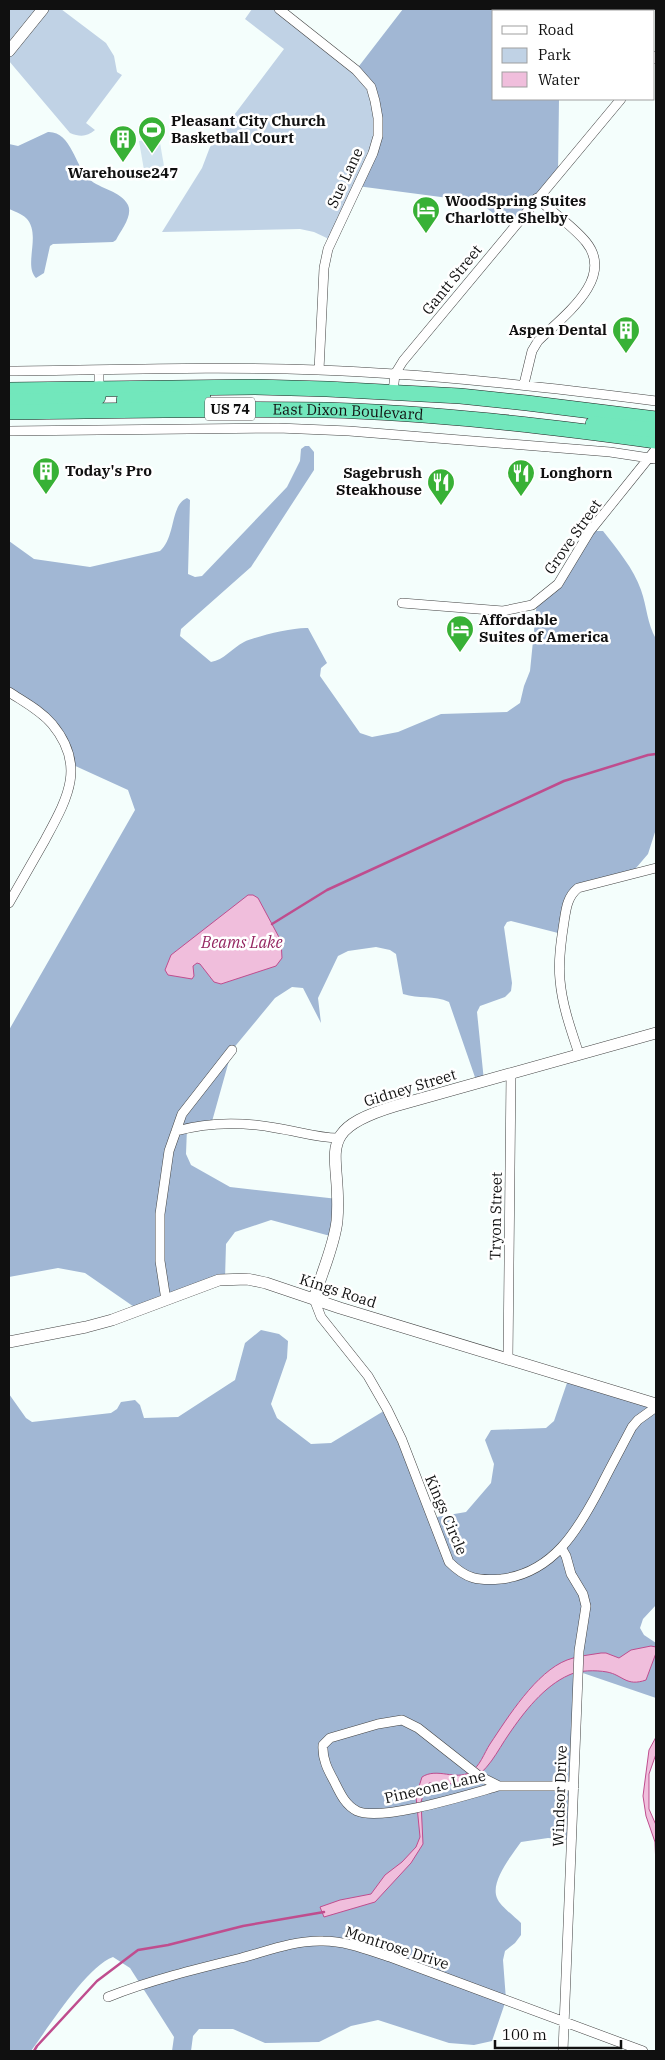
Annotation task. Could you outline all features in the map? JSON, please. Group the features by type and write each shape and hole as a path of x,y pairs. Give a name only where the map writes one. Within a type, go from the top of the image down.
{"highway":[{"name":"East Dixon Boulevard","path":"9,390 256,387 393,392 527,402 656,419"},
{"path":"110,411 111,404 117,401 223,397 256,387"},
{"path":"9,401 94,400 98,397 99,389"},
{"name":"East Dixon Boulevard","path":"9,412 327,410 563,428 656,441"},
{"path":"563,428 582,423 656,430"}],"street":[{"path":"9,51 43,9"},
{"name":"Sue Lane","path":"279,9 356,70 370,87 378,118 378,136 373,153 328,249 324,268 319,370"},
{"name":"Gantt Street","path":"393,392 395,374 403,361 620,100"},
{"path":"524,384 532,351 538,341 586,291 594,277 595,266 593,254 586,242 537,198"},
{"path":"9,371 244,368 319,370 524,384 656,401"},
{"path":"99,370 99,389"},
{"path":"109,429 110,411"},
{"name":"East Dixon Boulevard","path":"9,431 278,428 349,431 494,441 610,452 652,459"},
{"name":"Grove Street","path":"402,603 503,611 532,605 558,584 590,531 652,459 656,449"},
{"path":"9,692 41,712 52,724 68,751 71,777 66,802 9,903"},
{"path":"579,1054 567,1017 560,981 561,949 568,902 572,893 578,888 656,868"},
{"name":"Gidney Street","path":"338,1138 348,1126 387,1108 656,1033"},
{"path":"166,1300 160,1260 160,1214 169,1151 182,1114 232,1050"},
{"name":"Tryon Street","path":"508,1359 511,1073"},
{"path":"176,1131 212,1125 253,1125 325,1138 338,1138 334,1163 338,1200 337,1222 314,1299"},
{"name":"Kings Road","path":"9,1342 95,1325 140,1311 219,1280 232,1278 247,1279 266,1283 656,1405"},
{"name":"Kings Circle","path":"314,1299 321,1317 368,1376 387,1409 402,1440 449,1562 460,1574 489,1580 507,1578 536,1568 562,1549 588,1513 632,1427 656,1405"},
{"name":"Windsor Drive","path":"562,1549 571,1574 583,1594 586,1606 579,1651 563,2051"},
{"name":"Pinecone Lane","path":"499,1786 479,1776 418,1728 402,1720 378,1724 330,1738 323,1746 325,1761 342,1796 352,1807 366,1813 389,1814 499,1786 574,1786"},
{"name":"Montrose Drive","path":"108,1996 145,1983 276,1948 310,1941 328,1941 358,1946 643,2051"}],"green space":[{"path":"9,9 61,9 106,43 114,56 117,72 122,75 86,123 95,130 83,136 70,133 9,61"},
{"path":"252,9 277,9 371,87 378,136 331,240 314,232 300,229 162,232 202,168 210,147 284,49 245,19"}],"shaded area":[{"path":"403,9 524,10 492,10 492,100 559,100 558,174 512,228 479,202 357,186 373,153 375,101 356,70"},
{"path":"48,132 56,133 62,137 89,179 125,200 128,205 129,214 116,240 113,242 53,244 50,246 44,273 36,278 32,272 31,265 33,241 30,225 26,218 9,209 9,144 18,146"},
{"name":"Pleasant City Church Basketball Court","path":"159,137 164,166 144,170 139,141"},
{"path":"309,446 314,452 314,470 251,567 181,629 180,636 211,662 220,659 244,642 285,630 308,628 327,663 321,668 320,676 360,733 372,737 398,732 441,714 507,712 520,703 530,671 537,601 551,591 590,531 603,531 625,559 638,582 656,639 656,829 648,854 630,875 572,893 562,934 511,921 507,922 504,927 512,983 511,991 505,997 480,1006 477,1012 484,1081 477,1083 449,1002 438,998 403,994 396,954 390,950 376,947 348,951 338,956 318,998 321,1023 303,988 292,987 275,998 232,1050 211,1125 187,1128 186,1154 191,1165 230,1187 338,1199 334,1237 271,1220 235,1232 226,1244 225,1279 140,1311 85,1273 58,1268 9,1277 9,1030 135,810 128,790 71,764 51,723 9,692 9,541 34,559 90,567 160,551 169,538 178,507 187,498 190,500 188,574 195,577 202,576 287,487 300,461 301,449"},
{"path":"261,1330 279,1334 288,1341 287,1358 271,1404 277,1418 311,1444 331,1443 387,1409 431,1518 466,1512 491,1483 494,1464 485,1440 491,1430 546,1428 554,1421 569,1377 656,1404 656,1605 643,1619 640,1628 644,1635 656,1643 656,1698 577,1671 572,1840 548,1838 521,1842 499,1876 496,1891 497,1898 504,1908 521,1923 521,1935 505,1951 503,1960 506,2000 492,2041 474,2045 449,2043 378,2020 351,2026 319,2042 265,2043 233,2029 199,2029 193,2036 191,2051 172,2051 174,2037 130,1968 113,1957 92,1972 80,1985 31,2051 9,2051 9,1394 26,1418 32,1422 111,1413 117,1409 121,1402 135,1400 140,1405 144,1418 178,1417 235,1380 245,1343"}],"water":[{"name":"Beams Lake","path":"248,895 258,898 281,941 282,958 276,966 221,984 214,982 200,964 197,963 193,966 194,976 192,979 168,975 165,970 171,955"},
{"path":"651,1646 656,1647 656,1653 646,1680 634,1682 612,1673 598,1671 573,1673 551,1686 535,1700 481,1773 467,1782 458,1784 429,1783 425,1788 421,1802 423,1844 411,1863 375,1902 324,1917 320,1907 340,1900 371,1894 385,1875 402,1862 416,1847 420,1837 416,1796 422,1777 434,1773 459,1775 473,1770 514,1709 544,1674 567,1660 601,1653 619,1658 631,1650"},
{"path":"656,1737 656,1754 649,1774 649,1809 656,1825 656,1867 655,1842 646,1816 643,1796 649,1750"}],"waterway":[{"path":"272,924 327,890 564,781 656,754"},
{"path":"34,2051 97,1981 138,1950 168,1945 243,1926 324,1912"}],"place":[{"name":"Pleasant City Church Basketball Court","path":"152,154"},
{"name":"Warehouse247","path":"123,163"},
{"name":"WoodSpring Suites Charlotte Shelby","path":"426,234"},
{"name":"Aspen Dental","path":"626,354"},
{"name":"Today's Pro","path":"46,495"},
{"name":"Longhorn","path":"521,497"},
{"name":"Sagebrush Steakhouse","path":"441,506"},
{"name":"Affordable Suites of America","path":"460,653"}]}
